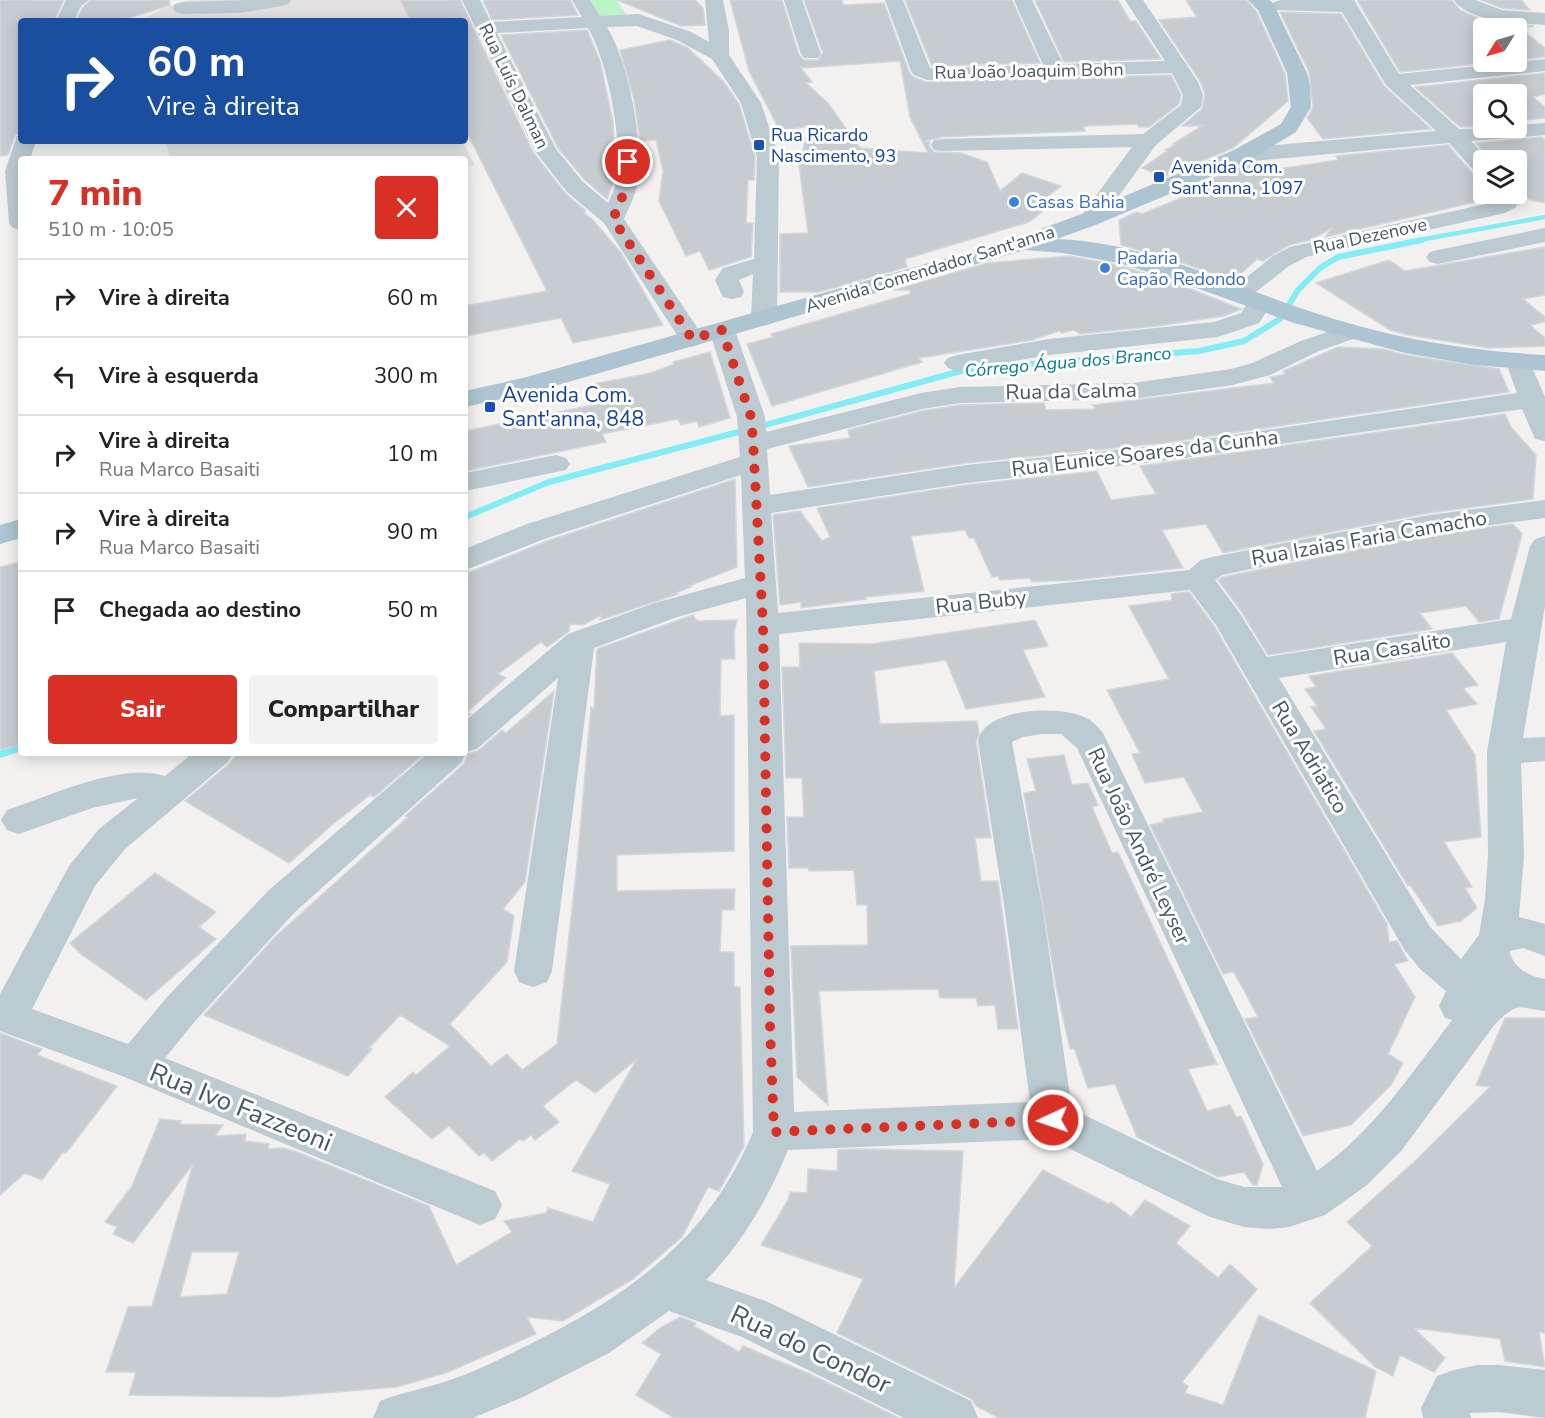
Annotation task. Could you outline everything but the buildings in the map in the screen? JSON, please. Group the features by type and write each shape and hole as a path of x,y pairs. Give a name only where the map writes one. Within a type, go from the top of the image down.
{"main road":[{"path":"1267,3 1300,85 1301,107 1289,128"},
{"name":"Avenida Comendador Sant'anna","path":"468,398 528,386 1015,246 1090,219 1242,155 1289,128"},
{"path":"1090,219 1133,259"},
{"path":"1015,246 1078,248 1133,259 1346,331 1430,351 1532,363"},
{"path":"0,536 18,529"}],"street":[{"path":"66,18 73,3 80,0"},
{"path":"182,8 253,6 282,0"},
{"path":"581,0 608,44 627,126 627,177 623,195 613,219"},
{"path":"714,0 724,62"},
{"path":"793,0 811,54"},
{"name":"Rua João Joaquim Bohn","path":"894,0 921,71 927,74 1176,67"},
{"path":"1023,0 1056,71"},
{"path":"1090,219 1148,140 1191,107 1193,95 1188,82 1134,0"},
{"path":"1463,0 1487,12 1545,19"},
{"name":"Rua Luís Dalman","path":"478,1 486,28 521,104 546,151 575,187 613,219 692,339"},
{"path":"623,1 639,20"},
{"path":"1267,3 1347,3 1393,81 1473,156"},
{"path":"486,28 639,20 684,36 724,62 751,103 768,157 764,318"},
{"path":"684,36 719,31"},
{"path":"1393,81 1545,65"},
{"path":"1289,128 1322,140 1348,144"},
{"path":"1242,155 1348,144 1545,129"},
{"path":"942,145 1148,140"},
{"path":"18,164 16,171 18,192"},
{"name":"Rua Dezenove","path":"1256,301 1281,261 1298,252 1497,208 1504,204"},
{"path":"0,232 18,229"},
{"path":"1438,257 1545,236"},
{"path":"732,292 727,280 732,273 766,263"},
{"name":"Rua da Calma","path":"957,363 1049,347 1218,329 1250,318 1256,301"},
{"path":"397,1418 452,1403 506,1380 593,1337 664,1288 693,1263 731,1215 756,1176 774,1132 769,993 763,625 753,441 722,330"},
{"name":"Rua da Calma","path":"468,559 753,441 921,401 960,395 1133,391 1233,377 1261,369 1346,331"},
{"path":"1532,363 1533,399 1545,433"},
{"name":"Rua Eunice Soares da Cunha","path":"756,506 966,474 1164,453 1533,399"},
{"path":"468,481 556,464"},
{"name":"Rua Izaias Faria Camacho","path":"1198,579 1212,567 1429,524 1545,509"},
{"path":"1500,973 1506,856 1504,752 1524,628 1545,546"},
{"name":"Rua Buby","path":"763,625 1169,584 1198,579"},
{"name":"Rua Adriatico","path":"1198,579 1228,619 1417,938 1431,957 1447,972 1500,973"},
{"path":"468,737 579,642 666,610 759,584"},
{"name":"Rua Casalito","path":"1259,670 1524,628"},
{"path":"533,971 579,642"},
{"name":"Rua João André Leyser","path":"1053,1120 1024,910 995,741 996,736 1013,726 1061,721 1080,729 1091,742 1310,1201"},
{"path":"1504,752 1545,749"},
{"path":"4,1016 82,876 112,839 212,756"},
{"path":"136,1064 190,1000 282,901 447,756"},
{"path":"19,820 138,785 153,785 170,791"},
{"path":"1506,856 1526,907 1545,934"},
{"path":"774,1132 1053,1120 1210,1197 1244,1207 1269,1209 1310,1201 1352,1171 1388,1137 1431,1081 1481,1012 1500,973 1505,935 1515,932 1527,933 1545,940"},
{"name":"Rua Ivo Fazzeoni","path":"4,1016 136,1064 480,1205"},
{"name":"Rua do Condor","path":"664,1288 752,1318 954,1418"},
{"path":"1447,1418 1445,1408 1454,1393 1471,1388 1501,1388 1545,1394"}],"shaded area":[{"path":"191,0 399,0 409,18 148,18 163,8"},
{"path":"167,144 464,144 475,165 468,166 468,156 169,156"}],"green space":[{"path":"586,0 616,0 627,16 598,19"}],"waterway":[{"name":"Córrego Água dos Branco","path":"1414,241 1545,217"},
{"name":"Córrego Água dos Branco","path":"758,427 968,369 1199,351 1244,341 1280,319 1298,290 1320,268 1338,257 1422,240"},
{"name":"Córrego Água dos Branco","path":"468,516 549,482 746,430"},
{"name":"Córrego Água dos Branco","path":"0,754 18,748"}],"place":[{"name":"Rua Ricardo Nascimento, 93","path":"759,145"},
{"name":"Avenida Com. Sant'anna, 1097","path":"1159,177"},
{"name":"Casas Bahia","path":"1014,202"},
{"name":"Padaria Capão Redondo","path":"1105,268"},
{"name":"Avenida Com. Sant'anna, 848","path":"490,407"}],"route":[{"path":"628,162 623,195 613,219 692,339 722,330 751,417 763,625 774,1132 1053,1120"}]}
